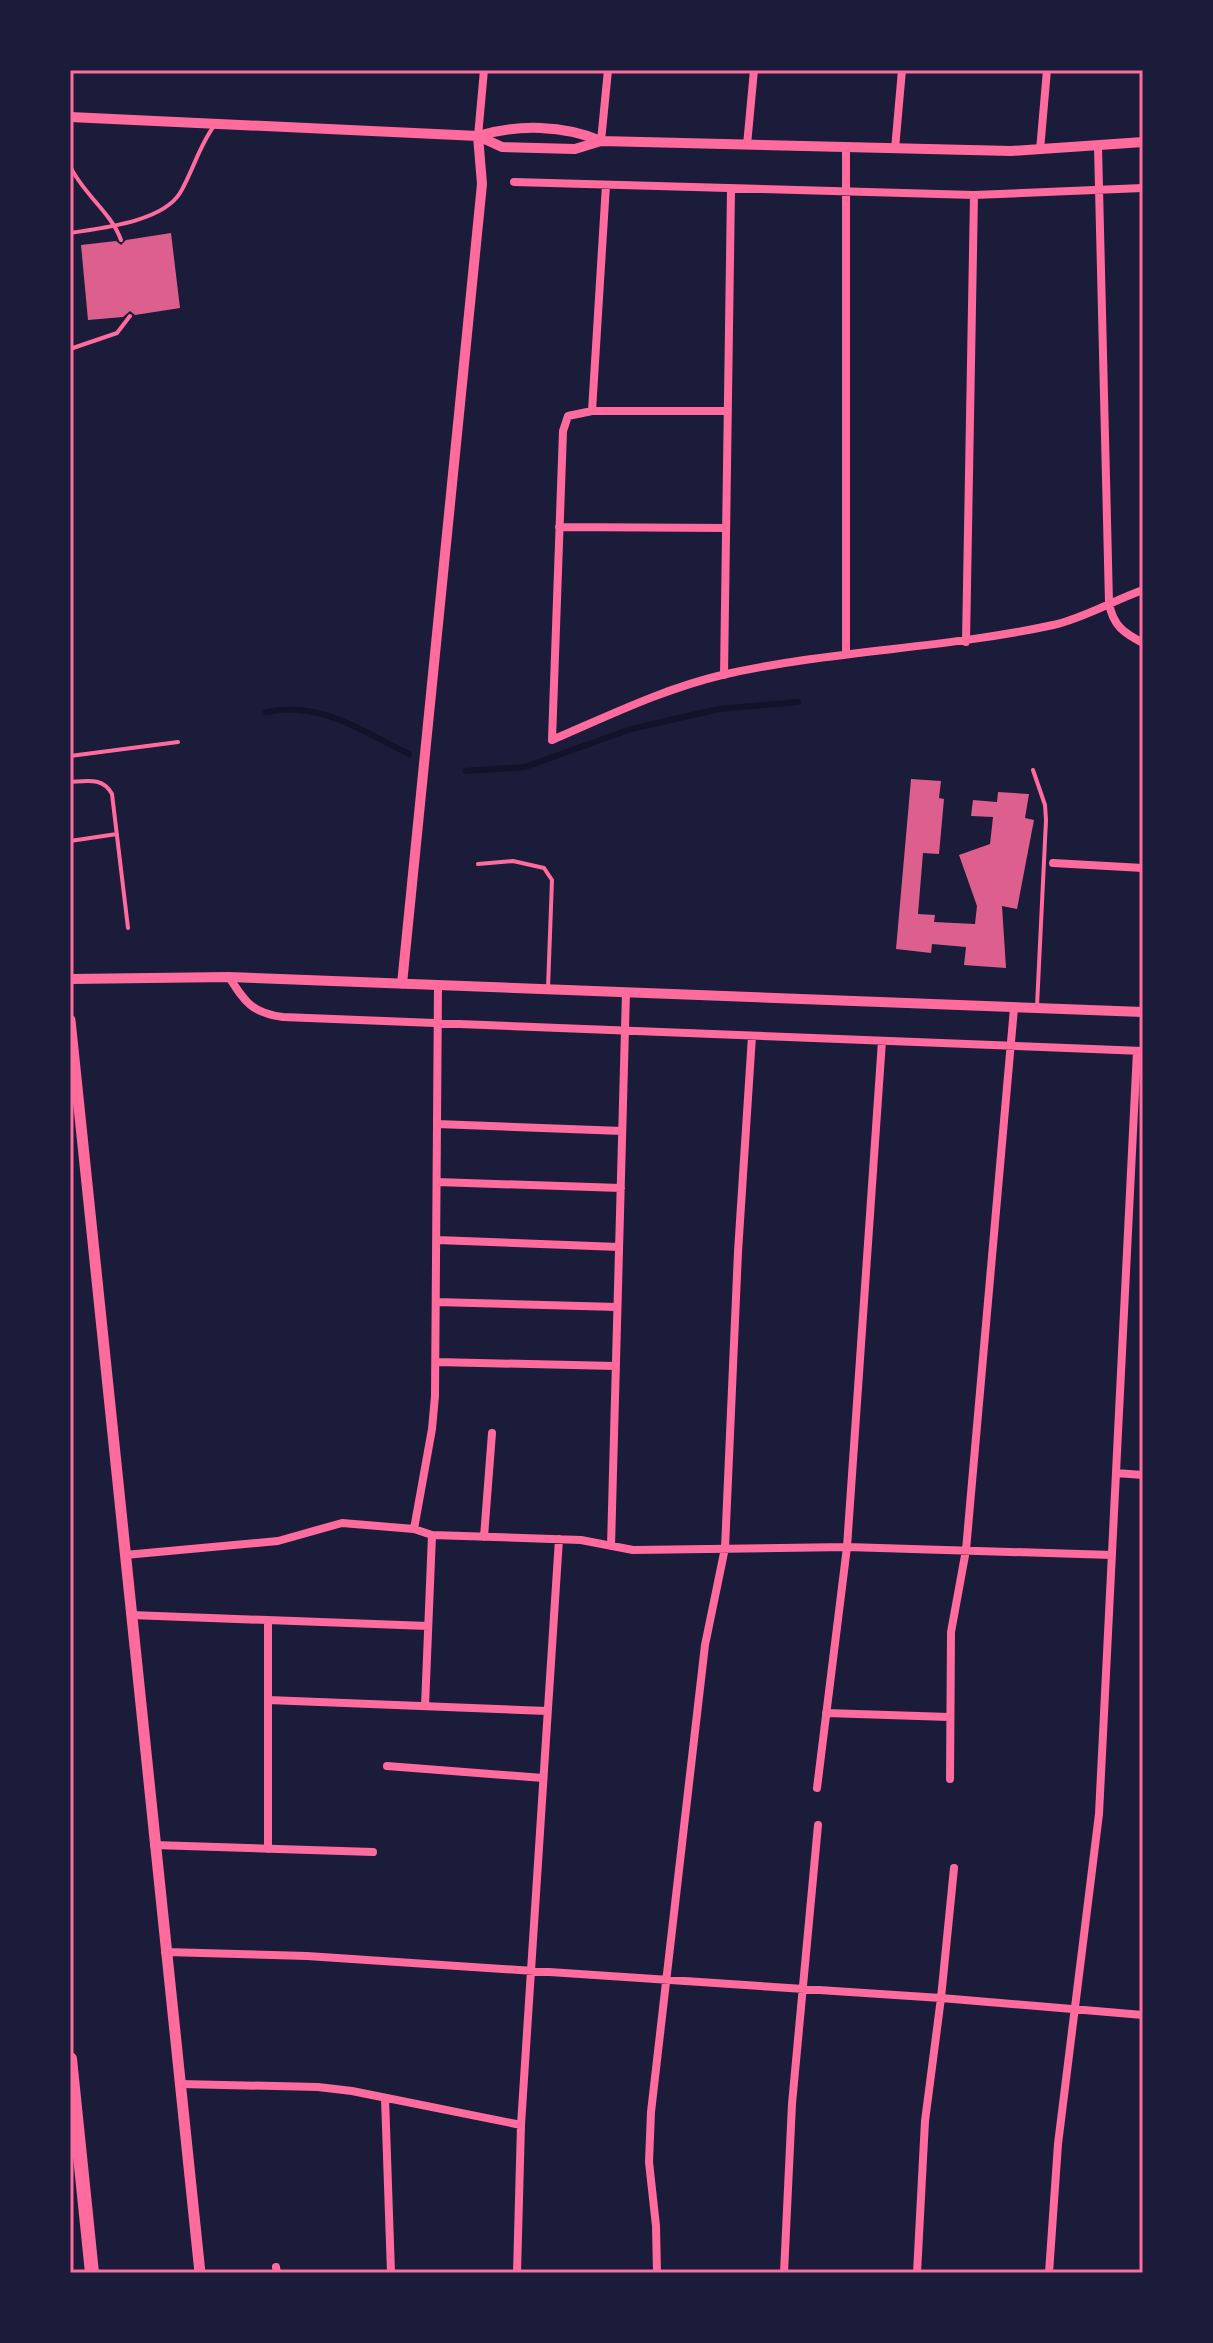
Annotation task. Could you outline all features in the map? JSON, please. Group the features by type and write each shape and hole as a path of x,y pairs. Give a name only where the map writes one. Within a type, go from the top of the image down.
{"highway":[{"path":"70,2059 92,2273"}],"main road":[{"path":"70,1020 200,2273"}],"street":[{"path":"402,984 482,184 478,136 484,70"},
{"path":"601,141 608,70"},
{"path":"747,145 754,70"},
{"path":"895,149 902,70"},
{"path":"1040,150 1047,70"},
{"path":"70,117 478,136 503,128 576,130 601,141"},
{"path":"478,136 502,147 575,149 601,141 1040,150 1143,142"},
{"path":"1098,146 1109,603 1116,624 1124,633 1143,643"},
{"path":"846,147 846,654"},
{"path":"514,182 974,195 1143,188"},
{"path":"592,411 606,185"},
{"path":"724,675 731,189"},
{"path":"966,642 974,195"},
{"path":"727,411 592,411 568,416 564,424 552,740 663,693 724,675 846,654 966,642 1055,625 1143,590"},
{"path":"559,527 726,528"},
{"path":"1053,863 1143,868"},
{"path":"229,977 244,1000 267,1015 1140,1051 1099,1814 1058,2144 1049,2273"},
{"path":"70,979 229,977 1143,1012"},
{"path":"414,1529 432,1429 436,1362 438,985"},
{"path":"611,1546 626,992"},
{"path":"950,1779 951,1632 966,1550 1014,1008"},
{"path":"657,2273 649,2135 705,1645 725,1548 738,1252 752,1036"},
{"path":"817,1788 847,1547 882,1041"},
{"path":"437,1124 622,1131"},
{"path":"437,1182 621,1188"},
{"path":"437,1240 619,1247"},
{"path":"436,1302 617,1307"},
{"path":"436,1362 616,1366"},
{"path":"484,1537 492,1433"},
{"path":"1116,1473 1143,1475"},
{"path":"125,1555 278,1541 342,1523 414,1529 432,1535 559,1539 633,1550 847,1547 1112,1555"},
{"path":"425,1706 432,1535"},
{"path":"517,2273 521,2125 559,1539"},
{"path":"131,1615 428,1626"},
{"path":"268,1621 268,1849"},
{"path":"268,1700 547,1711"},
{"path":"826,1713 949,1717"},
{"path":"387,1766 543,1778"},
{"path":"784,2273 792,2104 818,1825"},
{"path":"154,1845 373,1852"},
{"path":"917,2273 925,2121 954,1868"},
{"path":"165,1952 307,1956 941,1998 1143,2015"},
{"path":"180,2084 318,2087 521,2125"},
{"path":"385,2098 391,2273"}],"lane":[{"path":"70,233 151,215 179,196 205,137 216,124"},
{"path":"70,166 89,197 116,225 121,240"},
{"path":"70,342 71,349 117,333 130,316"},
{"path":"70,756 178,742"},
{"path":"1033,770 1045,805 1046,820 1037,1008"},
{"path":"70,782 100,781 108,786 112,794 128,928"},
{"path":"70,841 117,834"},
{"path":"478,864 513,861 529,864 544,868 552,880 548,989"}],"building":[{"path":"171,233 180,308 135,315 130,311 123,317 88,320 81,245 116,241 121,245 126,240"},
{"path":"911,779 941,781 939,798 944,799 939,854 923,853 918,914 935,915 934,922 975,924 977,906 959,855 990,844 993,817 971,816 973,800 997,802 998,792 1029,794 1025,818 1034,820 1017,909 1002,906 1006,968 964,965 966,947 932,944 931,953 896,949"}],"waterway":[{"path":"466,771 525,767 631,729 719,709 798,702"},
{"path":"266,712 286,710 323,714 357,727 409,754"}]}
